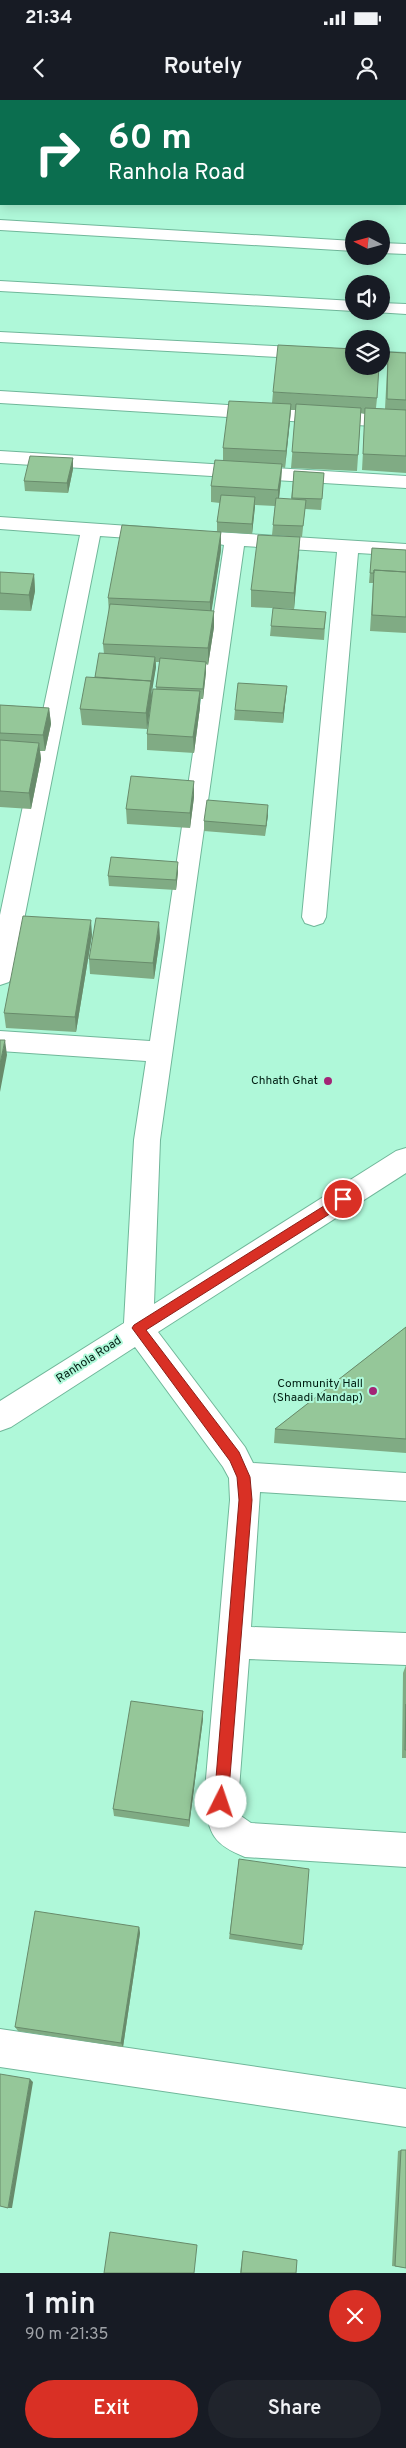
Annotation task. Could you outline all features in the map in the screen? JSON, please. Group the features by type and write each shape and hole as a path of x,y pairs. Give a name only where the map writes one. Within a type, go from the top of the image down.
{"street":[{"path":"0,225 345,245"},
{"path":"390,248 406,249"},
{"path":"0,286 345,305"},
{"path":"390,308 406,309"},
{"path":"0,337 345,356"},
{"path":"390,358 406,359"},
{"path":"0,397 406,422"},
{"path":"0,457 406,482"},
{"path":"0,523 406,550"},
{"path":"0,975 91,530"},
{"path":"235,539 162,1052 147,1140 138,1328 234,1457 244,1477 245,1500 221,1802 226,1826 245,1840 406,1850"},
{"path":"314,917 348,546"},
{"path":"0,1041 162,1052"},
{"name":"Ranhola Road","path":"0,1417 406,1159"},
{"path":"244,1477 406,1487"},
{"path":"234,1642 406,1649"},
{"path":"0,2048 406,2108"}],"building":[{"path":"278,345 345,349 345,375 378,375 377,398 273,392"},
{"path":"390,352 406,353 406,400 387,399"},
{"path":"229,401 291,404 286,451 223,448"},
{"path":"296,404 361,408 358,455 292,452"},
{"path":"365,408 406,410 406,456 363,454"},
{"path":"30,456 73,458 67,483 24,481"},
{"path":"215,460 282,464 278,490 211,486"},
{"path":"294,471 324,473 322,499 292,498"},
{"path":"221,495 255,497 252,524 217,522"},
{"path":"276,498 306,500 303,526 273,525"},
{"path":"122,525 221,532 210,602 108,598"},
{"path":"258,535 300,537 294,593 251,590"},
{"path":"372,548 406,550 406,572 374,570 374,573 370,573"},
{"path":"374,570 406,572 406,617 372,615"},
{"path":"0,572 34,574 29,595 0,593"},
{"path":"110,604 214,611 208,648 103,644"},
{"path":"273,608 326,612 324,629 271,626"},
{"path":"99,653 155,657 151,682 95,677"},
{"path":"160,658 206,662 203,689 156,687"},
{"path":"86,677 151,681 146,713 80,709"},
{"path":"238,683 287,686 283,713 235,710"},
{"path":"153,689 200,691 193,737 147,734"},
{"path":"0,705 49,708 43,735 0,733"},
{"path":"0,740 39,743 29,793 0,791"},
{"path":"131,776 194,781 190,813 126,809"},
{"path":"207,800 268,805 266,826 204,821"},
{"path":"111,857 178,862 176,880 108,876"},
{"path":"23,916 91,920 75,1017 4,1013"},
{"path":"96,918 159,922 153,963 89,959"},
{"path":"0,1040 5,1040 0,1064"},
{"name":"Community Hall (Shaadi Mandap)","path":"406,1327 406,1439 275,1429"},
{"path":"131,1701 203,1711 189,1820 113,1809"},
{"path":"406,1704 406,1750 405,1750"},
{"path":"239,1859 309,1869 303,1945 230,1934"},
{"path":"35,1911 139,1927 121,2043 15,2027"},
{"path":"0,2074 30,2079 8,2208 0,2206"},
{"path":"401,2150 406,2150 406,2268 395,2266"},
{"path":"110,2232 197,2245 194,2273 104,2273"},
{"path":"243,2251 297,2260 296,2273 241,2273"}],"place":[{"name":"Chhath Ghat","path":"328,1081"},
{"name":"Community Hall (Shaadi Mandap)","path":"373,1391"}],"route":[{"path":"221,1802 245,1500 244,1477 234,1457 138,1328 343,1199"}]}
